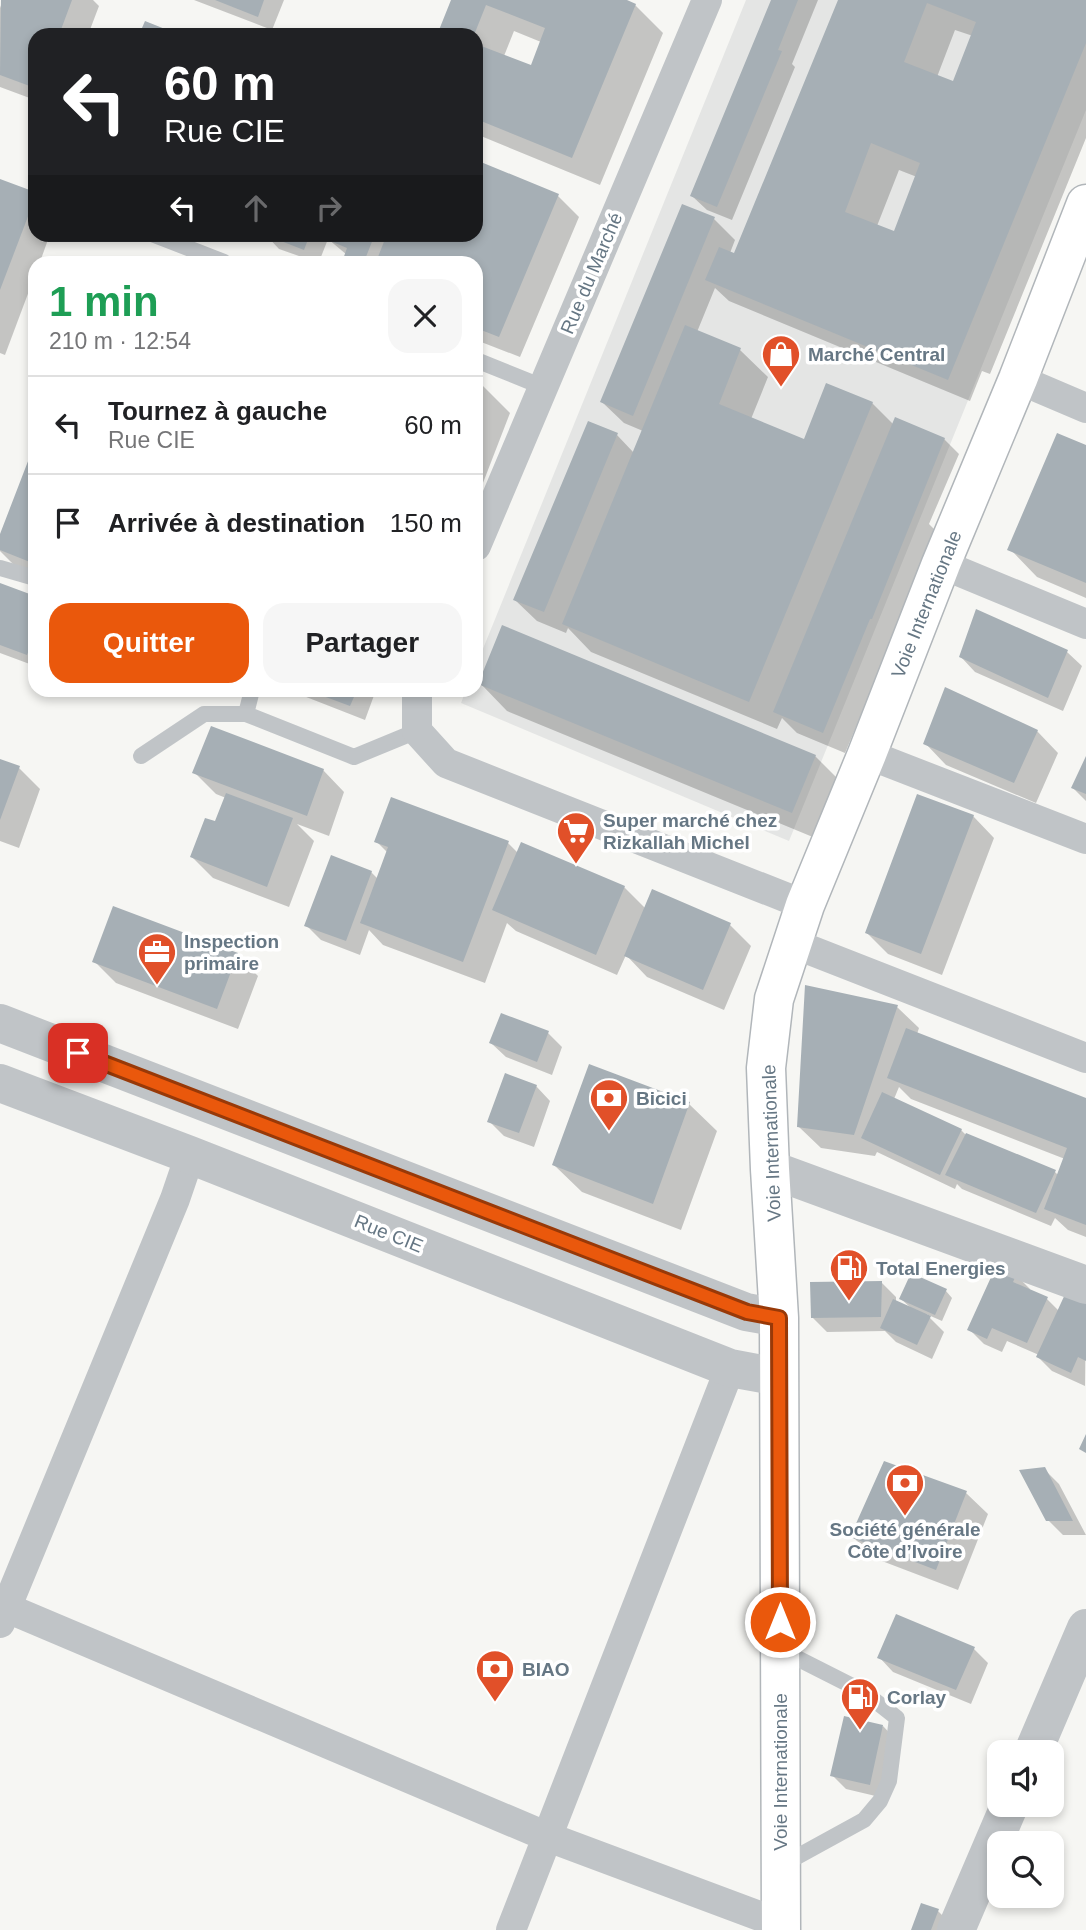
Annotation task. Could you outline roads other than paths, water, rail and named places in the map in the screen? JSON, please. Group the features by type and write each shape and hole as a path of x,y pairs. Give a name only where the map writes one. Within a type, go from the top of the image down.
{"main road":[{"name":"Voie Internationale","path":"781,1927 779,1318 766,1068 774,999 805,905 941,564 1018,380 1086,204"}],"street":[{"name":"Rue du Marché","path":"483,530 707,0"},
{"path":"1018,380 1086,408"},
{"path":"941,564 1086,624"},
{"path":"417,697 417,731 446,763 805,905"},
{"path":"867,754 1086,839"},
{"path":"792,943 1086,1058"},
{"path":"0,1023 747,1312 779,1318"},
{"name":"Rue CIE","path":"0,1083 190,1154 730,1368 779,1377"},
{"path":"190,1154 175,1199 3,1615 548,1837 781,1927"},
{"path":"770,1169 1086,1286"},
{"path":"511,1930 730,1368"},
{"path":"1038,1740 1086,1628"},
{"path":"956,1930 1004,1817"}],"lane":[{"path":"173,242 209,256"},
{"path":"483,363 543,387"},
{"path":"0,568 28,576"},
{"path":"246,714 250,697"},
{"path":"141,755 204,715 246,714 354,757 417,731"},
{"path":"780,1650 864,1692 897,1718 889,1780 880,1801 864,1820 780,1866"}],"place":[{"name":"Marché Central","path":"781,388"},
{"name":"Super marché chez Rizkallah Michel","path":"576,865"},
{"name":"Inspection primaire","path":"157,986"},
{"name":"Bicici","path":"609,1132"},
{"name":"Total Energies","path":"849,1302"},
{"name":"Société générale Côte d’Ivoire","path":"905,1517"},
{"name":"BIAO","path":"495,1703"},
{"name":"Corlay","path":"860,1731"}]}
